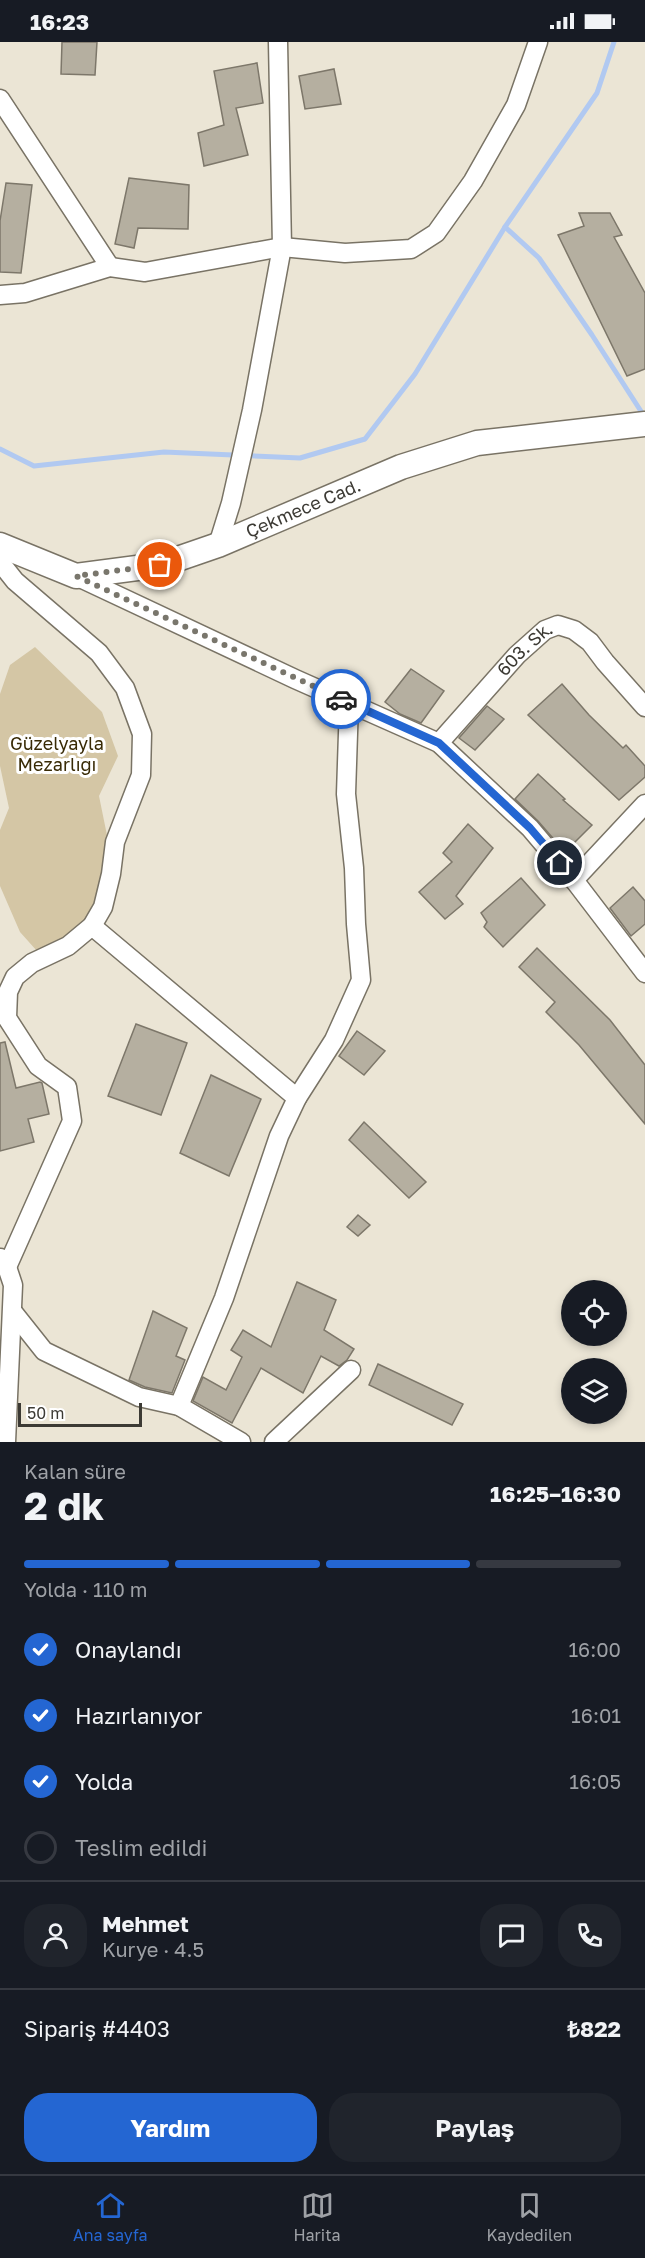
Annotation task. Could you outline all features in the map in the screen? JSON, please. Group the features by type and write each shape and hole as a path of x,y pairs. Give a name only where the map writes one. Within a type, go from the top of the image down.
{"street":[{"path":"218,545 231,503 252,410 282,247 278,42"},
{"path":"0,295 26,293 110,267 145,272 282,247 345,252 411,249 436,232 473,181 516,105 538,42"},
{"path":"0,99 110,267"},
{"name":"Çekmece Cad.","path":"0,545 76,576 160,565 218,545 401,467 477,442 645,424"},
{"path":"0,562 15,581 99,653 125,688 142,734 141,775 115,842 103,908 92,926 68,946 32,963 15,978 8,992 7,1018 38,1066 67,1087 72,1121 4,1262 13,1285 6,1442"},
{"path":"76,576 439,743 530,828 574,880 645,973"},
{"name":"603. Sk.","path":"439,743 517,655 544,630 558,625 574,630 590,642 645,707"},
{"path":"179,1406 224,1298 279,1136 297,1098 334,1040 361,980 354,868 346,794 349,703"},
{"path":"574,880 645,804"},
{"path":"92,926 297,1098"},
{"path":"13,1312 44,1351 139,1397 179,1406 241,1442"},
{"path":"274,1442 351,1370"}],"green space":[{"name":"Güzelyayla Mezarlığı","path":"35,647 102,712 118,756 99,796 110,850 96,922 68,946 37,951 20,932 0,886 0,830 9,808 0,766 0,694 10,665"}],"building":[{"path":"62,42 97,42 95,75 61,74"},
{"path":"257,63 263,103 236,108 248,155 204,166 198,133 224,125 214,71"},
{"path":"334,69 341,104 305,109 299,76"},
{"path":"129,178 189,185 188,229 138,228 134,248 115,244"},
{"path":"6,183 32,185 21,273 0,272 0,221"},
{"path":"579,213 610,213 622,235 614,237 645,293 645,369 627,376 558,235 584,226"},
{"path":"411,669 444,691 421,723 400,714 385,702"},
{"path":"562,684 589,715 623,748 626,745 645,766 645,777 619,800 528,715"},
{"path":"487,706 504,719 475,750 459,738"},
{"path":"538,774 592,825 565,852 515,799"},
{"path":"468,824 493,848 456,896 463,904 445,919 419,892 452,862 443,853"},
{"path":"521,878 545,905 503,947 484,927 487,922 481,913"},
{"path":"633,887 645,901 645,924 631,936 610,908"},
{"path":"537,948 610,1020 645,1065 645,1124 579,1045 546,1012 555,1002 519,967"},
{"path":"136,1024 187,1043 161,1115 108,1096"},
{"path":"357,1031 385,1051 364,1075 339,1056"},
{"path":"5,1042 16,1088 42,1083 49,1114 28,1119 34,1142 0,1151 0,1043"},
{"path":"211,1075 261,1099 229,1176 180,1153"},
{"path":"364,1122 426,1182 409,1198 349,1140"},
{"path":"358,1215 370,1225 358,1236 347,1227"},
{"path":"297,1282 336,1300 324,1330 354,1349 347,1360 339,1366 321,1356 303,1393 261,1368 232,1423 193,1401 203,1377 226,1390 242,1357 231,1350 243,1330 271,1347"},
{"path":"153,1311 187,1328 176,1356 185,1360 172,1393 145,1387 129,1380"},
{"path":"378,1364 463,1404 452,1425 369,1385"}],"waterway":[{"path":"0,449 34,466 164,452 300,458 365,439 415,374 505,227 597,93 614,42"},
{"path":"505,227 539,258 644,416"}],"way so far":[{"path":"160,565 76,576 341,699"}],"route":[{"path":"341,699 439,743 530,828 560,863"}]}
